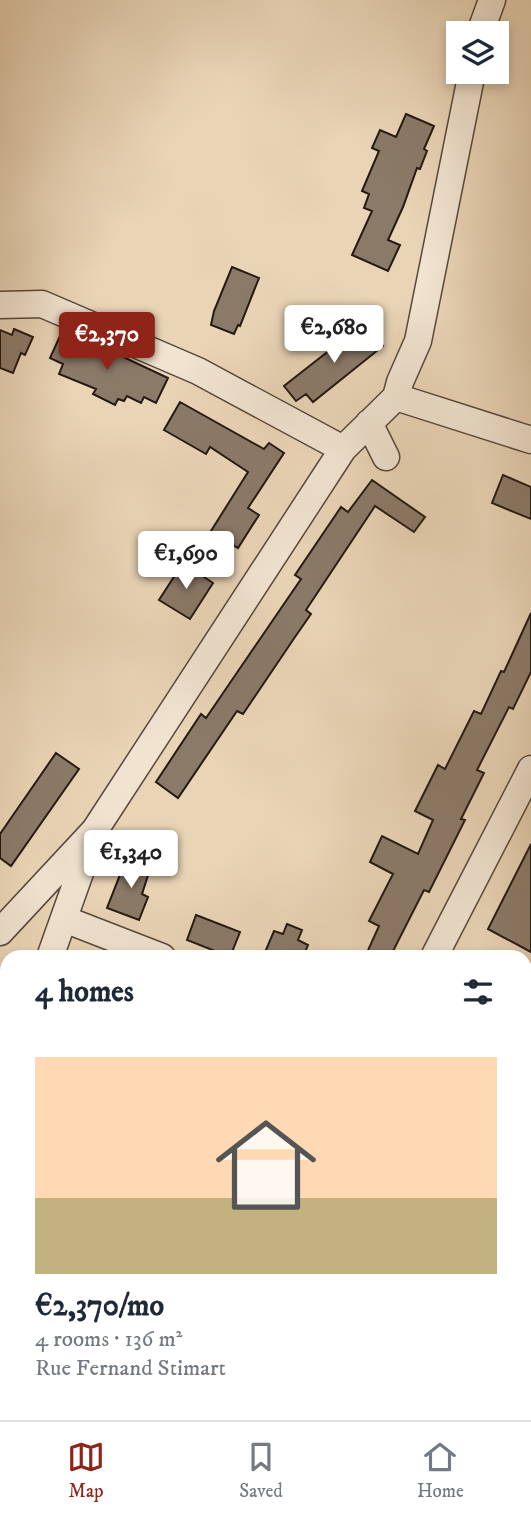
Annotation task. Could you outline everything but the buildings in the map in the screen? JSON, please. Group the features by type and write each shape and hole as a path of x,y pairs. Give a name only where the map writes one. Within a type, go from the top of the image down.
{"street":[{"path":"484,21 492,0"},
{"path":"0,932 95,830 343,449 396,397 418,341 470,84"},
{"path":"0,305 42,304 198,371 343,449"},
{"path":"396,397 531,440"},
{"path":"369,423 386,457"},
{"path":"438,950 531,769"},
{"path":"53,950 95,830"},
{"path":"64,919 144,950"}]}
